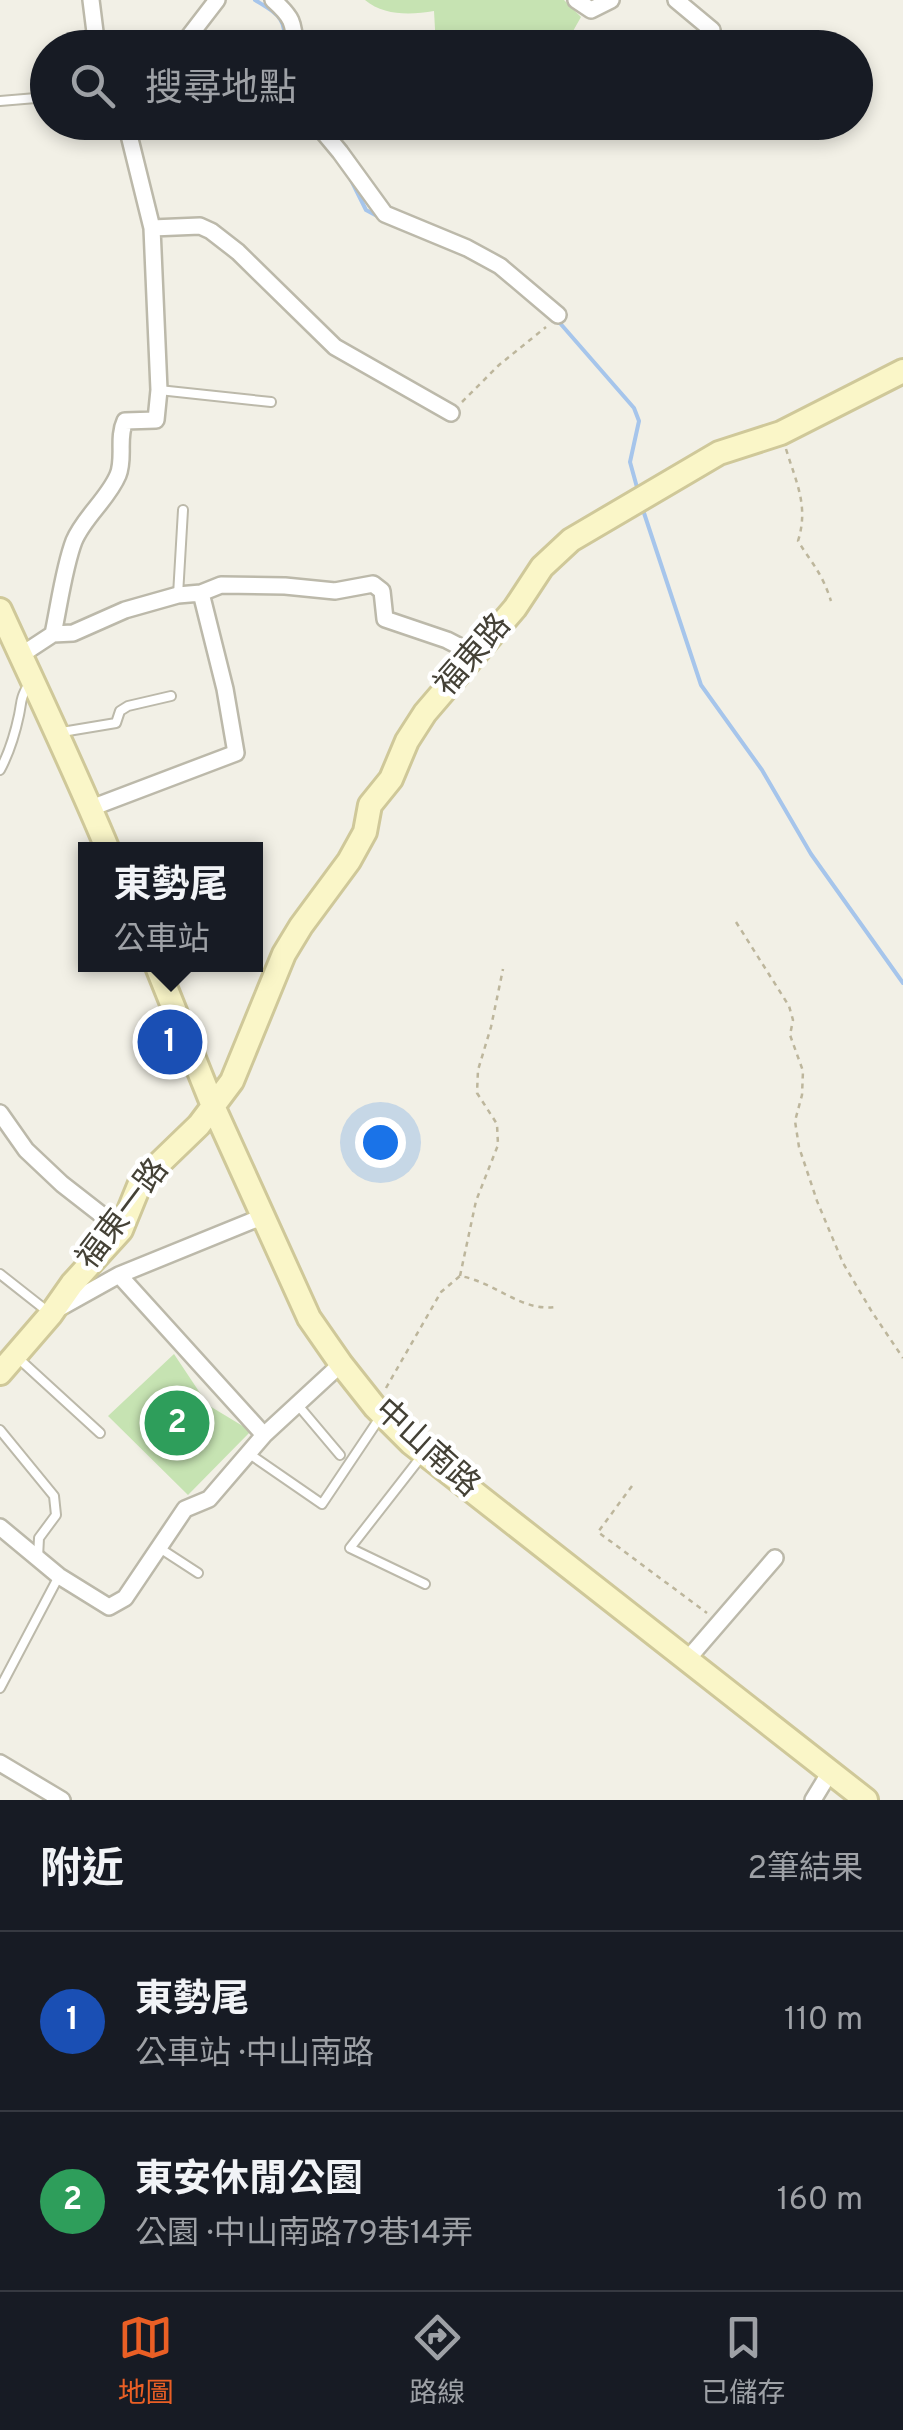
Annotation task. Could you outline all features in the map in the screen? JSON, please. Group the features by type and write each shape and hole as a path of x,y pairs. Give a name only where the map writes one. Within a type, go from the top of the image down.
{"street":[{"path":"91,0 95,30"},
{"path":"194,30 217,0"},
{"path":"274,0 288,13 294,30"},
{"path":"576,0 591,10 611,0"},
{"path":"676,0 712,30"},
{"path":"54,634 74,541 116,480 122,427 126,421 156,420 159,390 152,228 131,140"},
{"path":"330,140 385,214 500,266 558,315"},
{"path":"152,228 200,226 211,231 238,252 335,347 450,413"},
{"name":"福東路","path":"213,1106 232,1081 284,954 366,832 370,805 391,779 407,741 425,713 516,608 542,567 571,540 719,454 781,433 903,372"},
{"path":"21,655 54,634 73,633 125,610 221,585 335,592 373,584 382,591 385,619 446,640 476,656"},
{"path":"91,808 236,753 201,593"},
{"path":"2,618 105,842"},
{"name":"中山南路","path":"159,972 213,1106 309,1318 378,1410 424,1453 866,1800"},
{"name":"福東一路","path":"5,1364 121,1230 141,1182 213,1106"},
{"path":"0,1113 26,1150 121,1230"},
{"path":"50,1314 119,1275 264,1216"},
{"path":"119,1275 264,1435"},
{"path":"0,1527 60,1576 109,1608 125,1598 184,1509 209,1499 264,1435 341,1364"},
{"path":"686,1661 776,1558"},
{"path":"0,1763 62,1800"},
{"path":"814,1800 830,1772"}],"lane":[{"path":"0,102 30,98"},
{"path":"159,390 270,402"},
{"path":"178,595 183,510"},
{"path":"0,770 14,733 20,699 30,680"},
{"path":"58,733 116,723 120,711 128,706 171,696"},
{"path":"0,1274 50,1314"},
{"path":"5,1364 100,1433"},
{"path":"297,1404 340,1456"},
{"path":"248,1453 322,1504 378,1410"},
{"path":"0,1430 54,1496 56,1516 39,1538 38,1558"},
{"path":"424,1453 350,1548 425,1584"},
{"path":"158,1547 198,1573"},
{"path":"0,1688 60,1576"}],"path":[{"path":"450,413 499,365 546,328"},
{"path":"781,433 804,510 798,541 813,560 831,601"},
{"path":"736,922 790,1006 790,1035 803,1072 795,1122 816,1202 843,1263 903,1358"},
{"path":"378,1410 442,1292 460,1276 476,1201 498,1145 497,1124 477,1094 478,1070 504,969"},
{"path":"460,1276 477,1279 530,1306 556,1306"},
{"path":"632,1486 598,1532 720,1622"}],"green space":[{"path":"365,0 564,0 581,17 574,30 435,30 434,11 398,13"},
{"path":"174,1354 208,1405 251,1431 188,1495 108,1416"}],"waterway":[{"path":"255,0 279,18 284,30"},
{"path":"350,178 366,210 379,217"},
{"path":"559,322 634,408 639,421 630,462 638,491"},
{"path":"643,510 701,685 762,770 811,854 903,983"}],"place":[{"name":"東勢尾","path":"170,1042"},
{"name":"東安休閒公園","path":"177,1423"}]}
